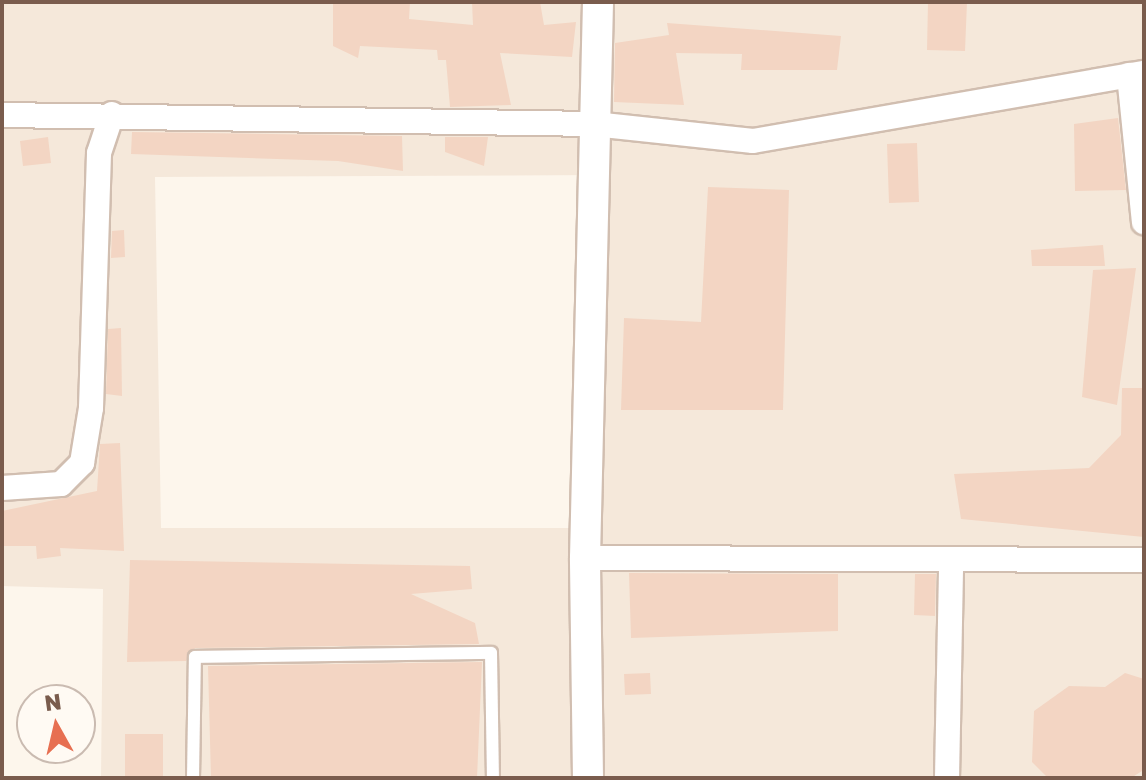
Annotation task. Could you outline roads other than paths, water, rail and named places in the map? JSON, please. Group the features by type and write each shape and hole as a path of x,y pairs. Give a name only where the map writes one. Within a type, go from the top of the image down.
{"street":[{"path":"588,778 585,558 598,2"},
{"path":"2,115 112,114 594,124 753,141 1137,74 1144,222"},
{"path":"2,488 61,484 82,463 91,408 99,153 112,114"},
{"path":"585,558 1144,560"},
{"path":"947,778 951,561"}],"lane":[{"path":"193,778 195,657 491,653 493,778"}]}
